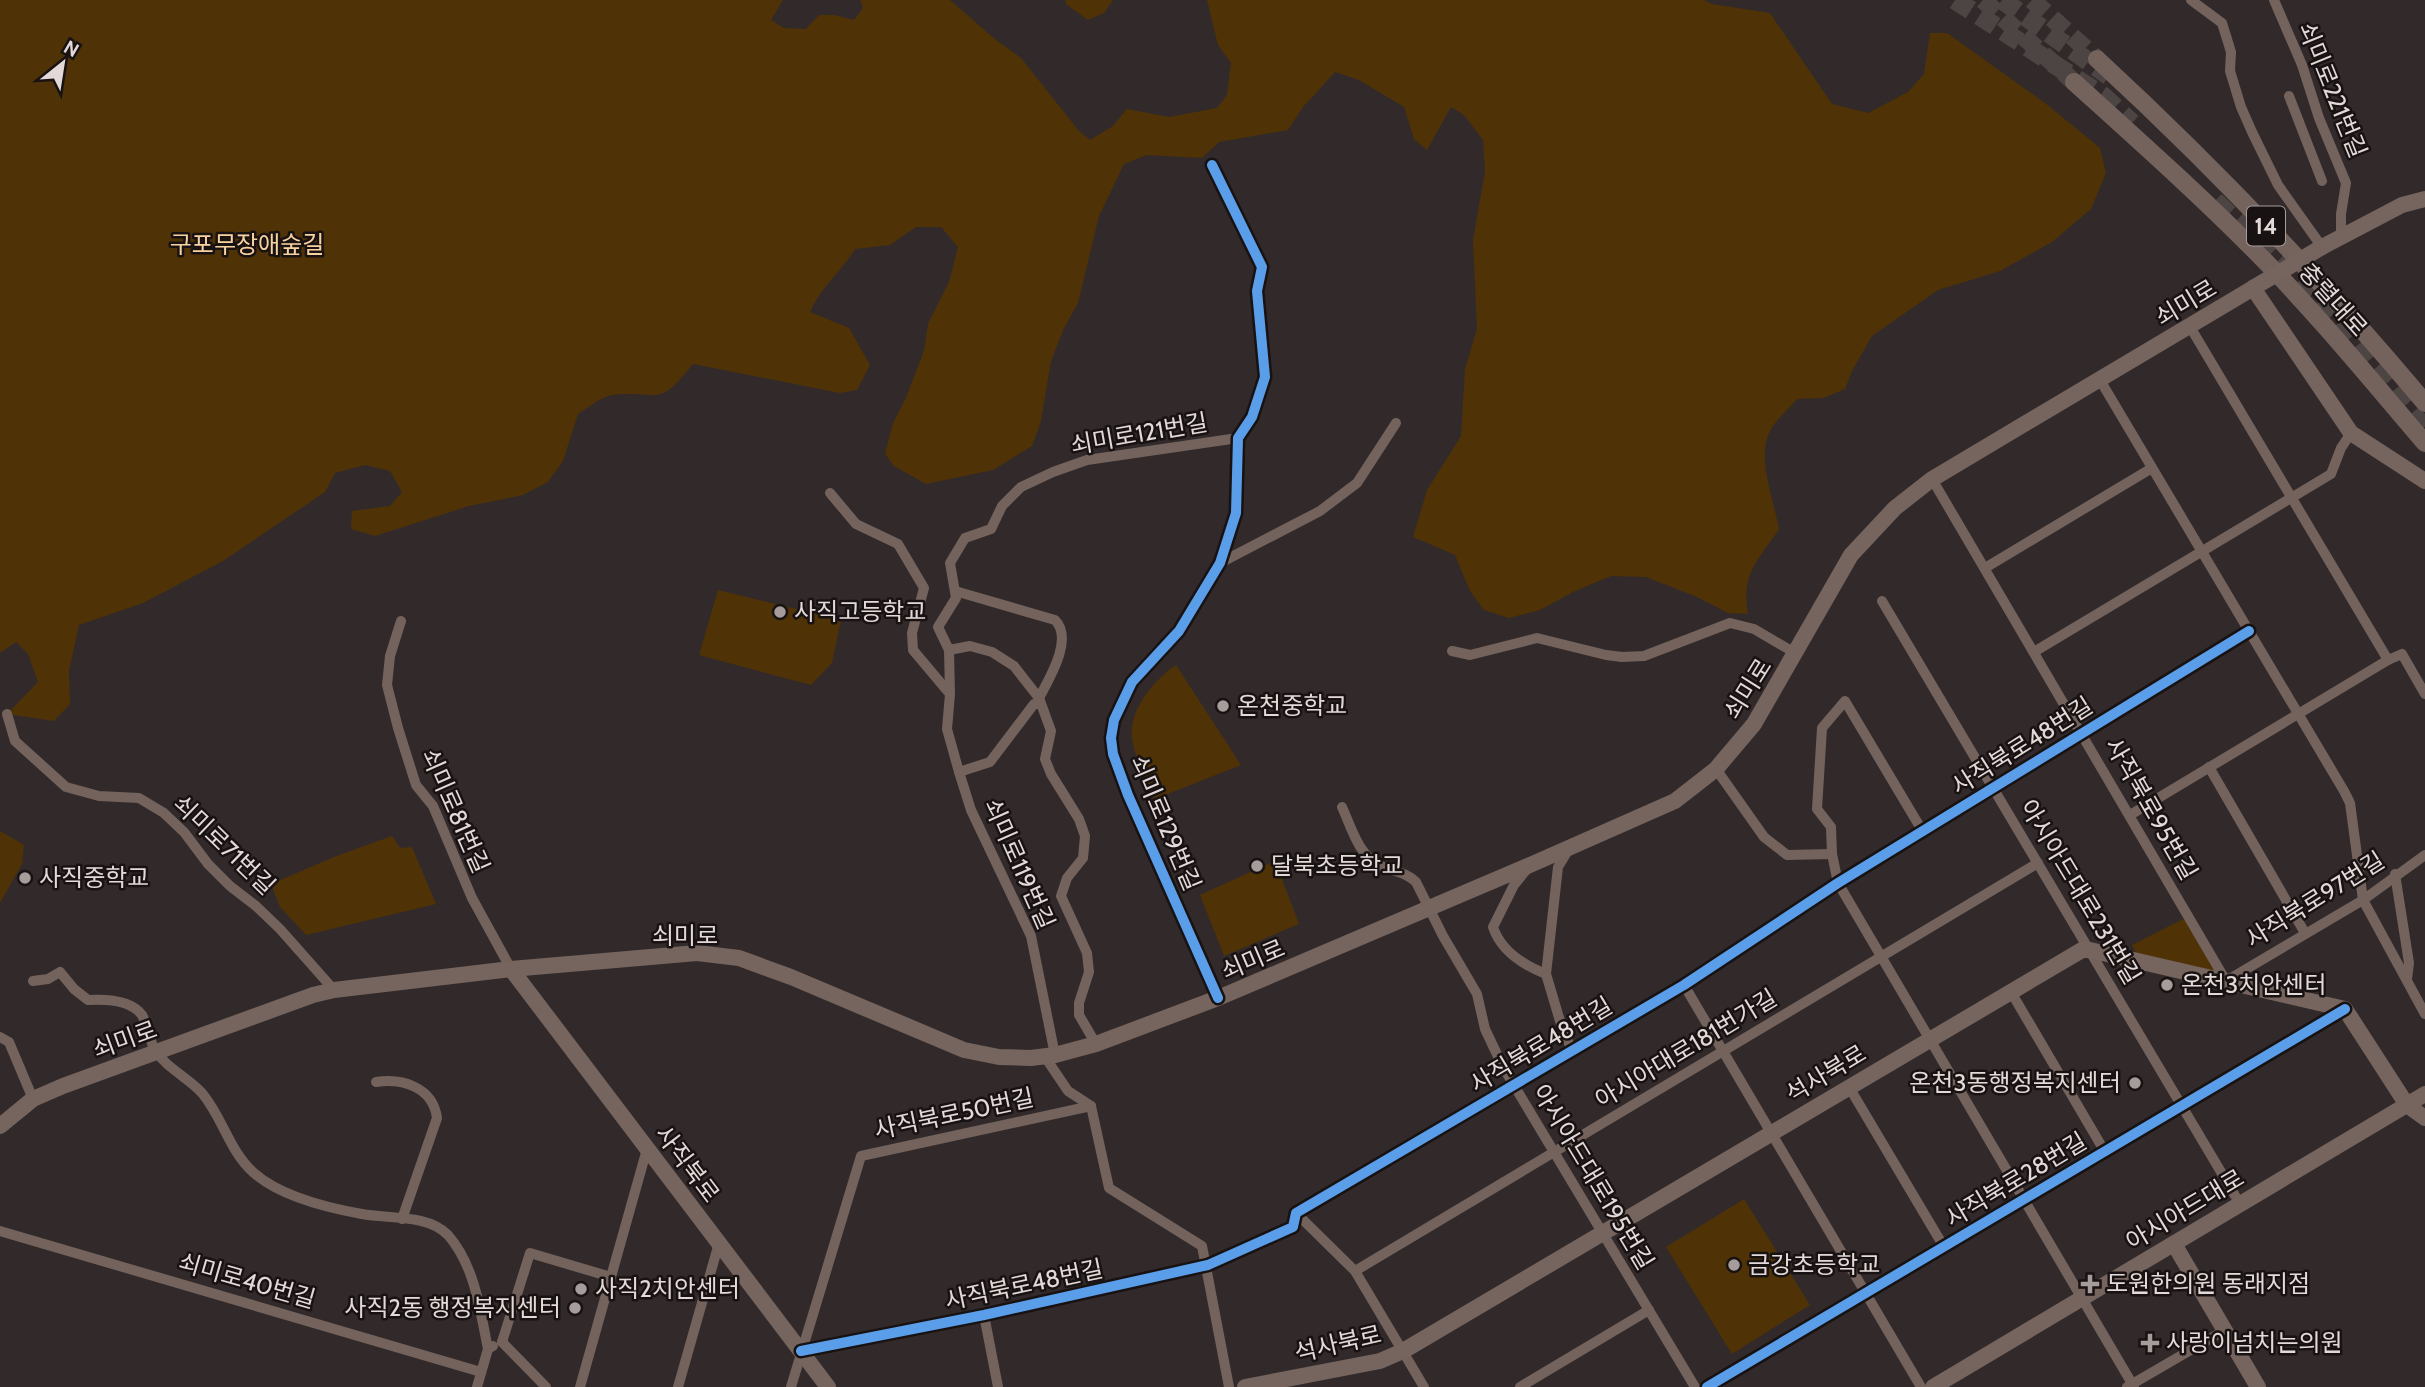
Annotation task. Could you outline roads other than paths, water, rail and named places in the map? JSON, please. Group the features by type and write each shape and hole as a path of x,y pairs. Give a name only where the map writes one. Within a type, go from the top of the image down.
{"main road":[{"name":"충렬대로","path":"2097,59 2151,109 2311,272 2425,403"},
{"name":"충렬대로","path":"2074,82 2261,257 2425,443"},
{"name":"쇠미로","path":"0,1126 33,1099 289,1002 334,990 511,969 697,953 739,958 964,1050 999,1056 1050,1056 1096,1044 1218,998 1430,909 1675,801 1716,769 1754,724 1851,555 1895,508 1932,479 2322,247 2402,205 2425,199"},
{"path":"2253,288 2351,433 2425,481"},
{"name":"석사북로","path":"1245,1387 1380,1361 1403,1351 2082,950 2090,950"},
{"path":"2090,950 2345,1009 2407,1105 2425,1118"},
{"name":"사직북로","path":"511,969 828,1387"},
{"name":"아시아드대로","path":"1933,1387 2425,1094"},
{"path":"2174,1244 2258,1387"}],"street":[{"path":"2192,0 2222,23 2231,52 2230,71 2246,120 2278,185 2322,247"},
{"name":"쇠미로221번길","path":"2274,0 2302,65 2346,183 2341,214 2341,238"},
{"path":"2289,96 2322,181"},
{"path":"2302,130 2321,121"},
{"name":"쇠미로129번길","path":"1212,165 1262,267 1257,291 1265,377 1252,416 1238,438 1236,513 1220,563 1179,631 1132,682 1114,720 1111,738 1113,754 1128,795 1218,998"},
{"path":"2189,325 2388,660 2402,654 2425,694"},
{"path":"2100,380 2350,803 2363,900 2425,1014"},
{"path":"1220,563 1320,511 1357,483 1396,423"},
{"path":"2034,652 2331,474 2341,448 2351,433"},
{"name":"쇠미로121번길","path":"956,591 950,563 965,538 992,528 1002,506 1021,487 1087,460 1238,438"},
{"path":"1985,568 2152,468"},
{"name":"사직북로95번길","path":"1932,479 2226,981"},
{"path":"830,494 856,524 898,544 923,588 912,633 913,650 950,694"},
{"path":"1040,701 1058,662 1061,640 1059,624 1055,620 956,591 956,597 938,627 949,650 970,646 992,652 1014,666 1040,701 1051,731 1045,759 1051,774 1079,819 1085,835 1083,858 1067,878 1061,896 1087,953 1089,972 1079,1003 1079,1015 1096,1044"},
{"name":"아시아드대로231번길","path":"1882,601 2241,1204"},
{"name":"쇠미로81번길","path":"401,621 390,656 387,685 401,739 416,785 433,806 471,898 511,969"},
{"path":"1452,651 1470,655 1537,638 1606,655 1632,657 1656,653 1730,624 1754,628 1795,653"},
{"name":"사직북로48번길","path":"801,1351 984,1315 1208,1265 1293,1227 1296,1213 1684,985 1838,883 2249,631"},
{"name":"쇠미로119번길","path":"949,650 950,694 947,729 971,810 1031,936 1050,1056"},
{"name":"사직북로95번길","path":"2130,815 2388,660"},
{"name":"쇠미로119번길","path":"959,772 990,762 1034,704 1040,701"},
{"path":"1923,832 1845,701 1822,728 1817,809 1831,827 1832,854 1838,883 2131,1386 2225,1330"},
{"name":"쇠미로71번길","path":"7,714 15,741 66,786 99,796 139,797 164,813 230,886 257,906 281,929 334,990"},
{"path":"2209,768 2305,933"},
{"path":"1716,769 1765,837 1787,855 1832,854"},
{"name":"아시아드대로195번길","path":"1342,807 1362,852 1377,864 1410,876 1416,882 1477,994 1485,1029 1514,1086 1695,1387"},
{"path":"1571,847 1558,867 1546,974 1572,1051"},
{"name":"사직북로97번길","path":"2226,981 2363,900 2395,874 2425,855"},
{"name":"아시아대로181번가길","path":"1356,1272 2038,863"},
{"path":"1530,865 1514,885 1493,927 1497,940 1513,956 1546,974"},
{"path":"2395,874 2409,963 2407,979"},
{"path":"33,981 48,979 60,972 74,989 88,1000 99,999 132,1006 141,1015 156,1051 202,1093 231,1145 256,1174 289,1193 318,1204 362,1214 436,1225 454,1244 467,1266 479,1301 488,1349 477,1387"},
{"path":"1684,985 1921,1387"},
{"path":"2011,992 2105,1152"},
{"name":"사직북로28번길","path":"1707,1387 2345,1009"},
{"path":"0,1038 9,1042 33,1099"},
{"path":"1050,1056 1068,1091 1091,1106 1109,1188 1202,1246 1208,1265 1229,1387"},
{"path":"376,1082 405,1082 424,1094 436,1109 437,1118 402,1219"},
{"path":"1849,1087 1944,1247"},
{"name":"사직북로50번길","path":"801,1351 861,1156 1091,1106"},
{"path":"580,1387 647,1149"},
{"path":"1296,1213 1356,1272 1424,1387"},
{"name":"쇠미로40번길","path":"0,1231 481,1372"},
{"path":"678,1387 719,1243"},
{"path":"488,1349 502,1342 530,1253 611,1277"},
{"path":"1520,1387 1649,1310"},
{"path":"984,1315 998,1387"},
{"path":"502,1342 546,1387"},
{"path":"790,1387 801,1351"}],"tunnel":[{"path":"1955,0 2103,96 2132,123"},
{"path":"1983,0 2074,82"},
{"path":"2002,0 2109,76"},
{"path":"2032,0 2097,59"},
{"path":"2215,201 2304,283 2425,429"}],"place":[{"name":"사직고등학교","path":"780,612"},
{"name":"온천중학교","path":"1223,706"},
{"name":"달북초등학교","path":"1257,866"},
{"name":"사직중학교","path":"25,878"},
{"name":"온천3치안센터","path":"2167,985"},
{"name":"온천3동행정복지센터","path":"2135,1083"},
{"name":"금강초등학교","path":"1734,1265"},
{"name":"도원한의원 동래지점","path":"2090,1284"},
{"name":"사직2치안센터","path":"581,1289"},
{"name":"사직2동 행정복지센터","path":"575,1308"},
{"name":"사랑이넘치는의원","path":"2150,1343"}],"park label":[{"name":"구포무장애숲길","path":"247,245"}]}
